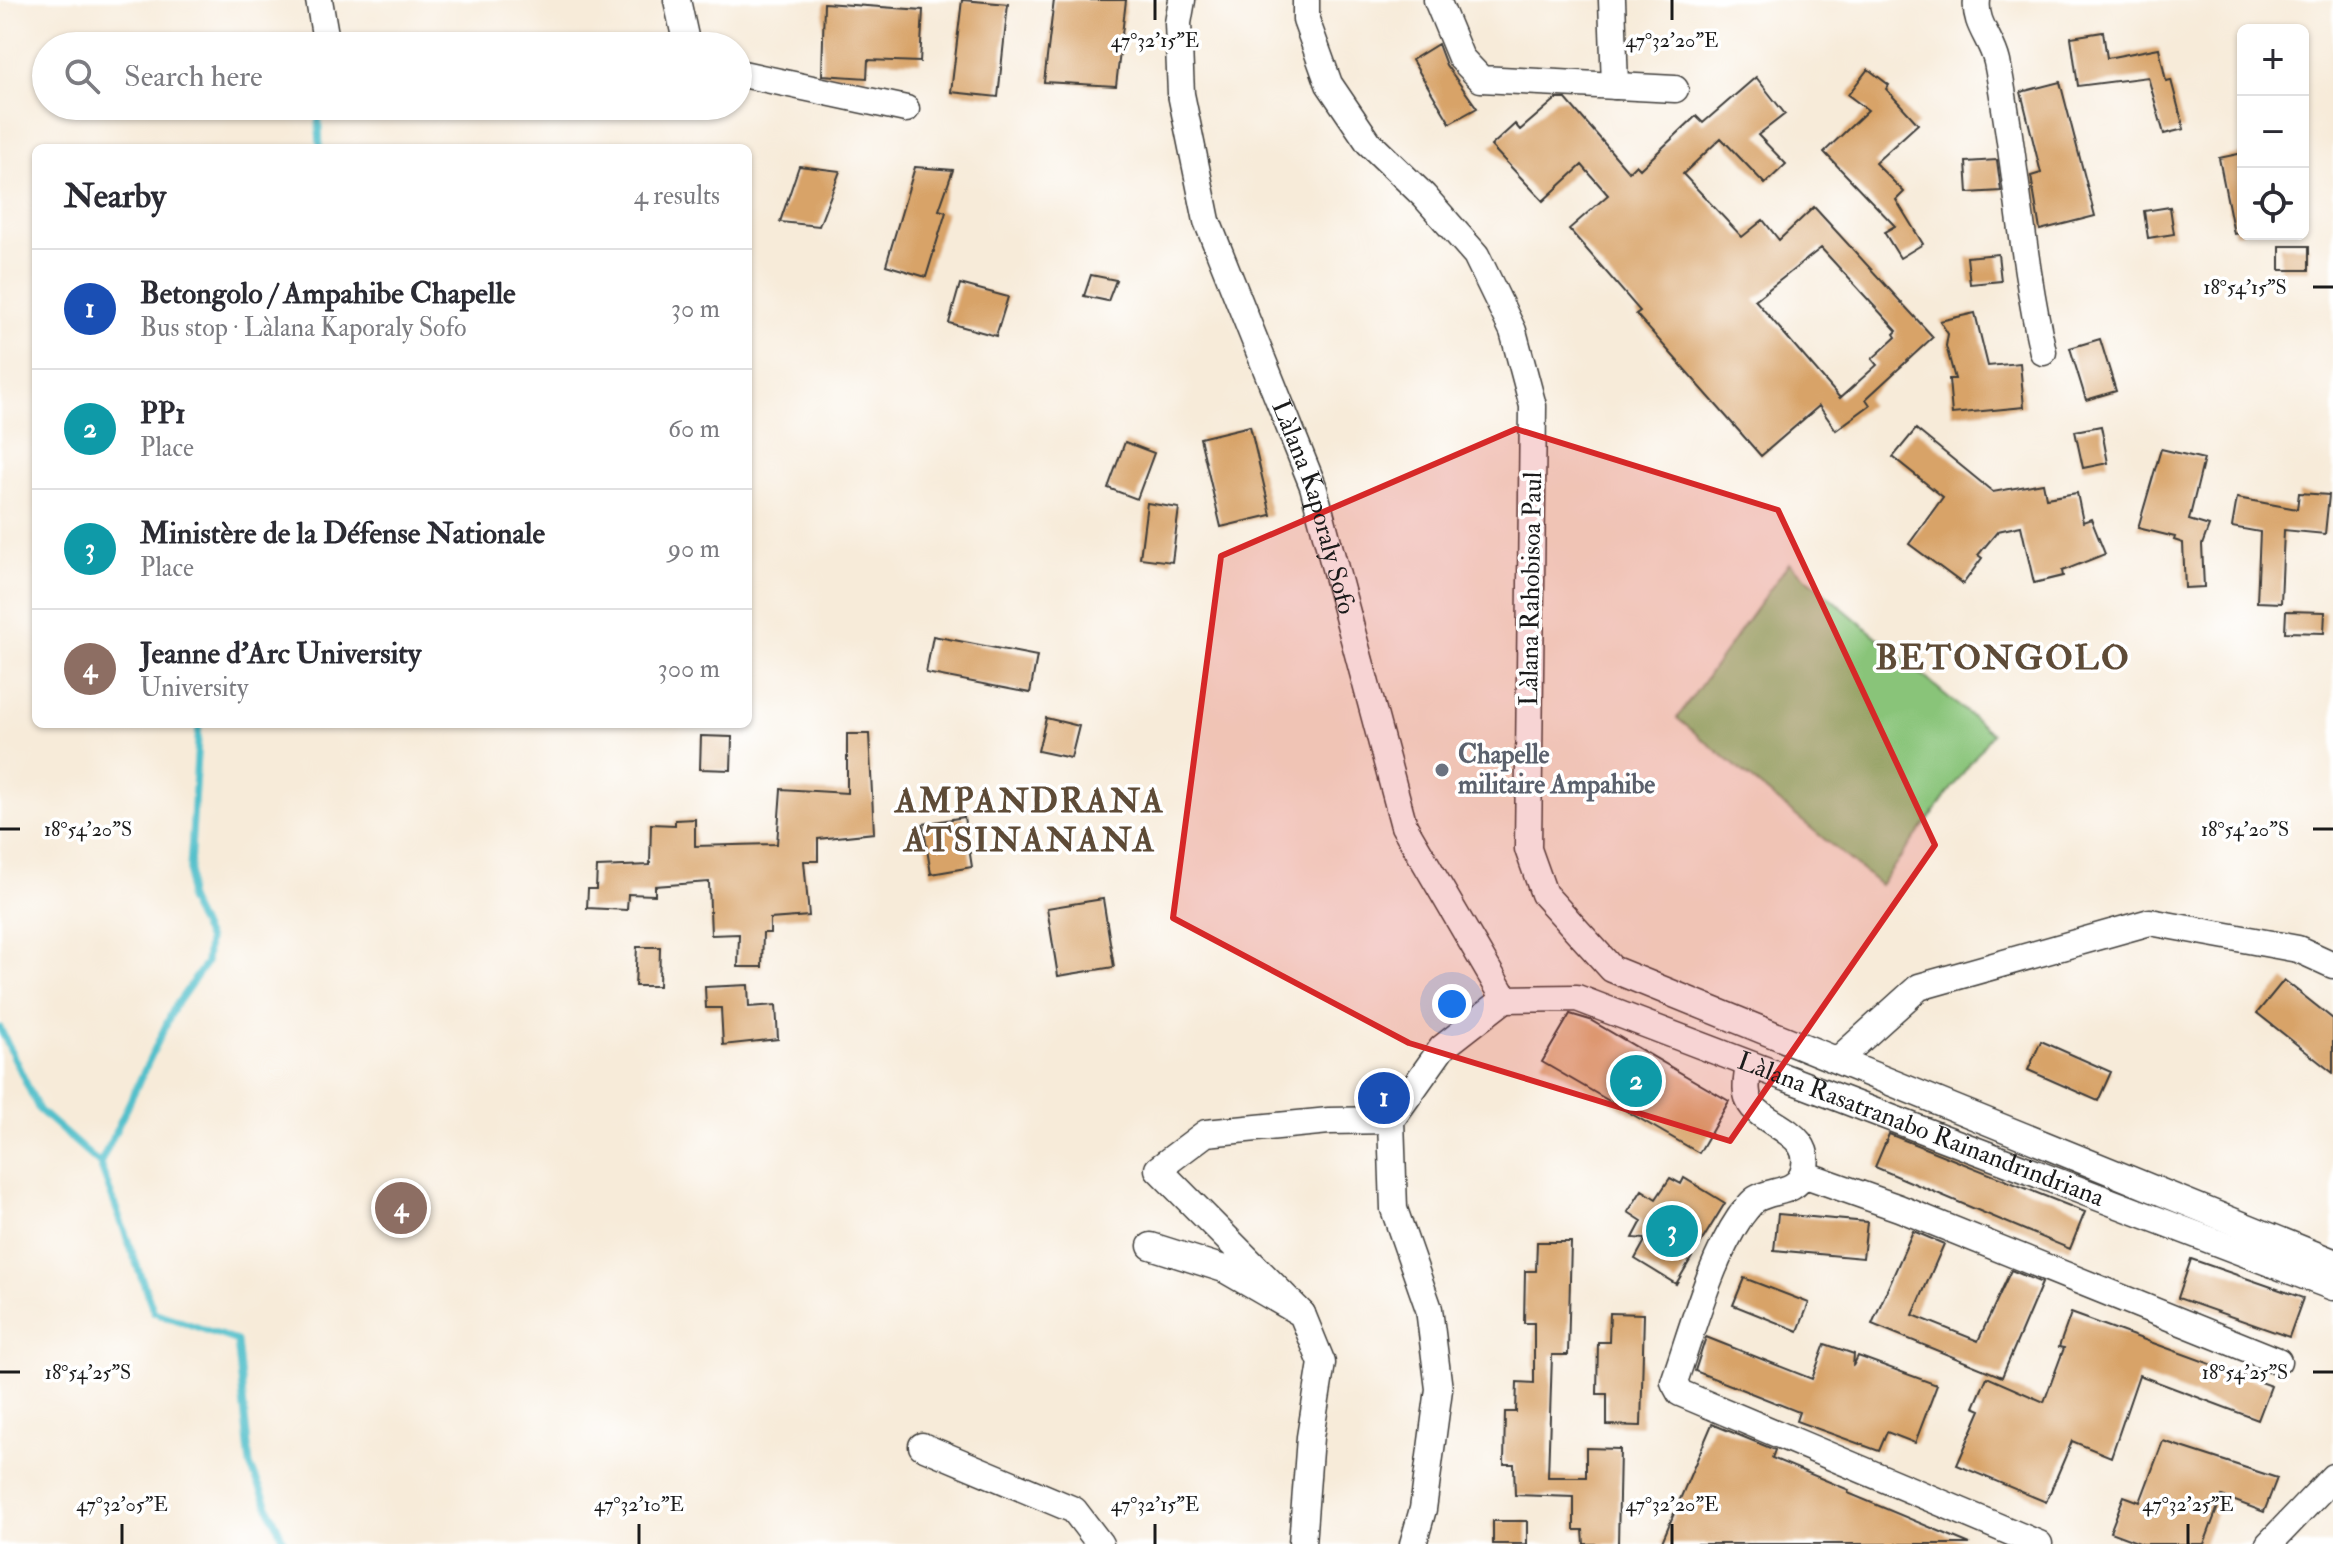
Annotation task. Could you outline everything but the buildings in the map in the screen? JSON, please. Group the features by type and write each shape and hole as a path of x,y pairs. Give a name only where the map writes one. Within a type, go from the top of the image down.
{"street":[{"path":"319,0 325,32"},
{"path":"677,0 684,32"},
{"name":"Làlana Kaporaly Sofo","path":"1182,0 1178,23 1181,94 1207,221 1313,486 1404,826 1505,999"},
{"name":"Làlana Rahobisoa Paul","path":"1306,0 1306,20 1329,84 1369,143 1424,196 1476,255 1513,331 1533,406 1528,849 1544,894 1612,969 2333,1262"},
{"path":"1437,0 1461,58 1481,79 1675,89"},
{"path":"1612,0 1615,86"},
{"path":"1977,0 1975,14 1995,54 2007,114 2027,284 2043,352"},
{"path":"752,76 906,109"},
{"path":"1838,1060 1919,987 2150,922 2298,949 2333,965"},
{"name":"Làlana Rasatranabo Rainandrindriana","path":"1505,999 1577,998 2333,1287"},
{"path":"1413,1544 1423,1509 1439,1389 1429,1309 1394,1209 1391,1120 1442,1048 1505,999"},
{"path":"1749,1065 1745,1088 1752,1106 1793,1133 1804,1157 1803,1174 1793,1187 1756,1199 1740,1218 1719,1260 1674,1382 1680,1393 2039,1544"},
{"path":"1302,1544 1310,1437 1322,1363 1302,1314 1158,1169 1206,1133 1329,1121 1391,1120"},
{"path":"1803,1174 1899,1208 2278,1361"},
{"path":"1151,1246 1224,1269 1302,1314"},
{"path":"922,1446 1074,1510 1100,1544"},
{"path":"2269,1544 2333,1477"}],"highlighted area":[{"path":"1516,429 1778,510 1935,845 1730,1141 1409,1043 1173,918 1221,556"}],"green space":[{"path":"1789,563 1992,734 1880,885 1677,718"}],"waterway":[{"path":"319,120 320,144"},
{"path":"100,1164 174,1008 206,963 208,940 188,899 199,728"},
{"path":"0,1028 39,1110 100,1164 154,1312 237,1341 250,1465 285,1544"}],"place":[{"name":"Chapelle militaire Ampahibe","path":"1442,770"},
{"name":"PP1","path":"1636,1081"},
{"name":"Betongolo / Ampahibe Chapelle","path":"1384,1098"},
{"name":"Jeanne d'Arc University","path":"401,1208"},
{"name":"Ministère de la Défense Nationale","path":"1672,1231"}],"district":[{"name":"BETONGOLO","path":"2003,658"},
{"name":"AMPANDRANA ATSINANANA","path":"1030,820"}]}
